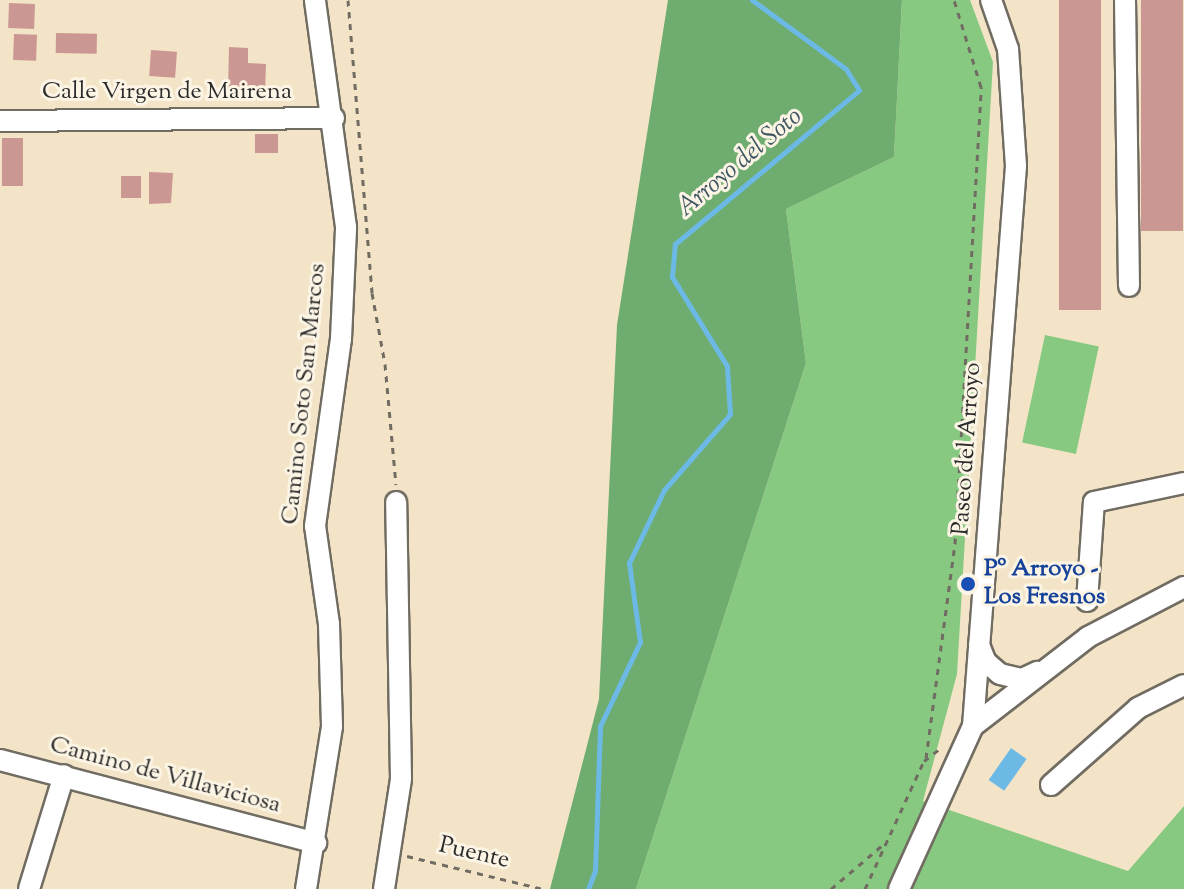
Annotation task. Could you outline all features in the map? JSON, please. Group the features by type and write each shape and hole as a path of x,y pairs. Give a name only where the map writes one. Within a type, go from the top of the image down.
{"street":[{"name":"Camino Soto San Marcos","path":"306,889 316,843 332,726 329,624 315,526 341,339 346,227 334,118 315,0"},
{"name":"Paseo del Arroyo","path":"899,889 973,726 1016,166 1008,49 991,0"},
{"path":"1125,0 1129,286"},
{"name":"Calle Virgen de Mairena","path":"0,121 334,118"},
{"path":"1087,601 1094,502 1184,483"},
{"path":"384,889 401,779 396,502"},
{"path":"973,726 1088,637 1184,587"},
{"path":"979,645 986,662 1000,674 1022,679 1053,664"},
{"path":"1051,785 1138,708 1184,685"},
{"name":"Camino de Villaviciosa","path":"0,760 316,843"},
{"path":"29,889 64,775"}],"path":[{"path":"348,0 372,293 385,364 396,502"},
{"path":"865,889 926,758 955,544 981,87 954,0"},
{"path":"926,758 951,743"},
{"path":"831,889 887,841"},
{"name":"Puente","path":"396,854 543,889"}],"green space":[{"path":"668,0 902,0 894,157 786,209 806,363 636,889 550,889 599,699 617,325"},
{"path":"902,0 970,0 993,62 957,674 923,801 1128,871 1184,806 1184,889 636,889 806,363 786,209 894,157"},
{"path":"1045,335 1099,346 1076,454 1022,443"}],"water":[{"path":"1011,748 1027,759 1004,791 989,780"}],"building":[{"path":"1059,0 1101,0 1101,310 1059,310"},
{"path":"1141,0 1183,0 1183,231 1141,231"},
{"path":"9,3 35,4 34,29 8,28"},
{"path":"56,33 97,34 97,54 56,53"},
{"path":"14,34 37,35 36,61 13,60"},
{"path":"229,47 248,48 248,63 266,64 265,93 228,92"},
{"path":"151,50 177,52 175,78 149,76"},
{"path":"255,134 278,134 278,153 255,153"},
{"path":"2,138 23,138 23,186 2,186"},
{"path":"149,172 173,173 171,203 149,204"},
{"path":"121,176 141,176 141,198 121,198"}],"waterway":[{"name":"Arroyo del Soto","path":"588,889 595,871 600,726 640,642 629,563 664,490 730,414 727,366 672,277 675,244 859,90 846,69 752,0"}],"place":[{"name":"Pº Arroyo - Los Fresnos","path":"968,584"}]}
